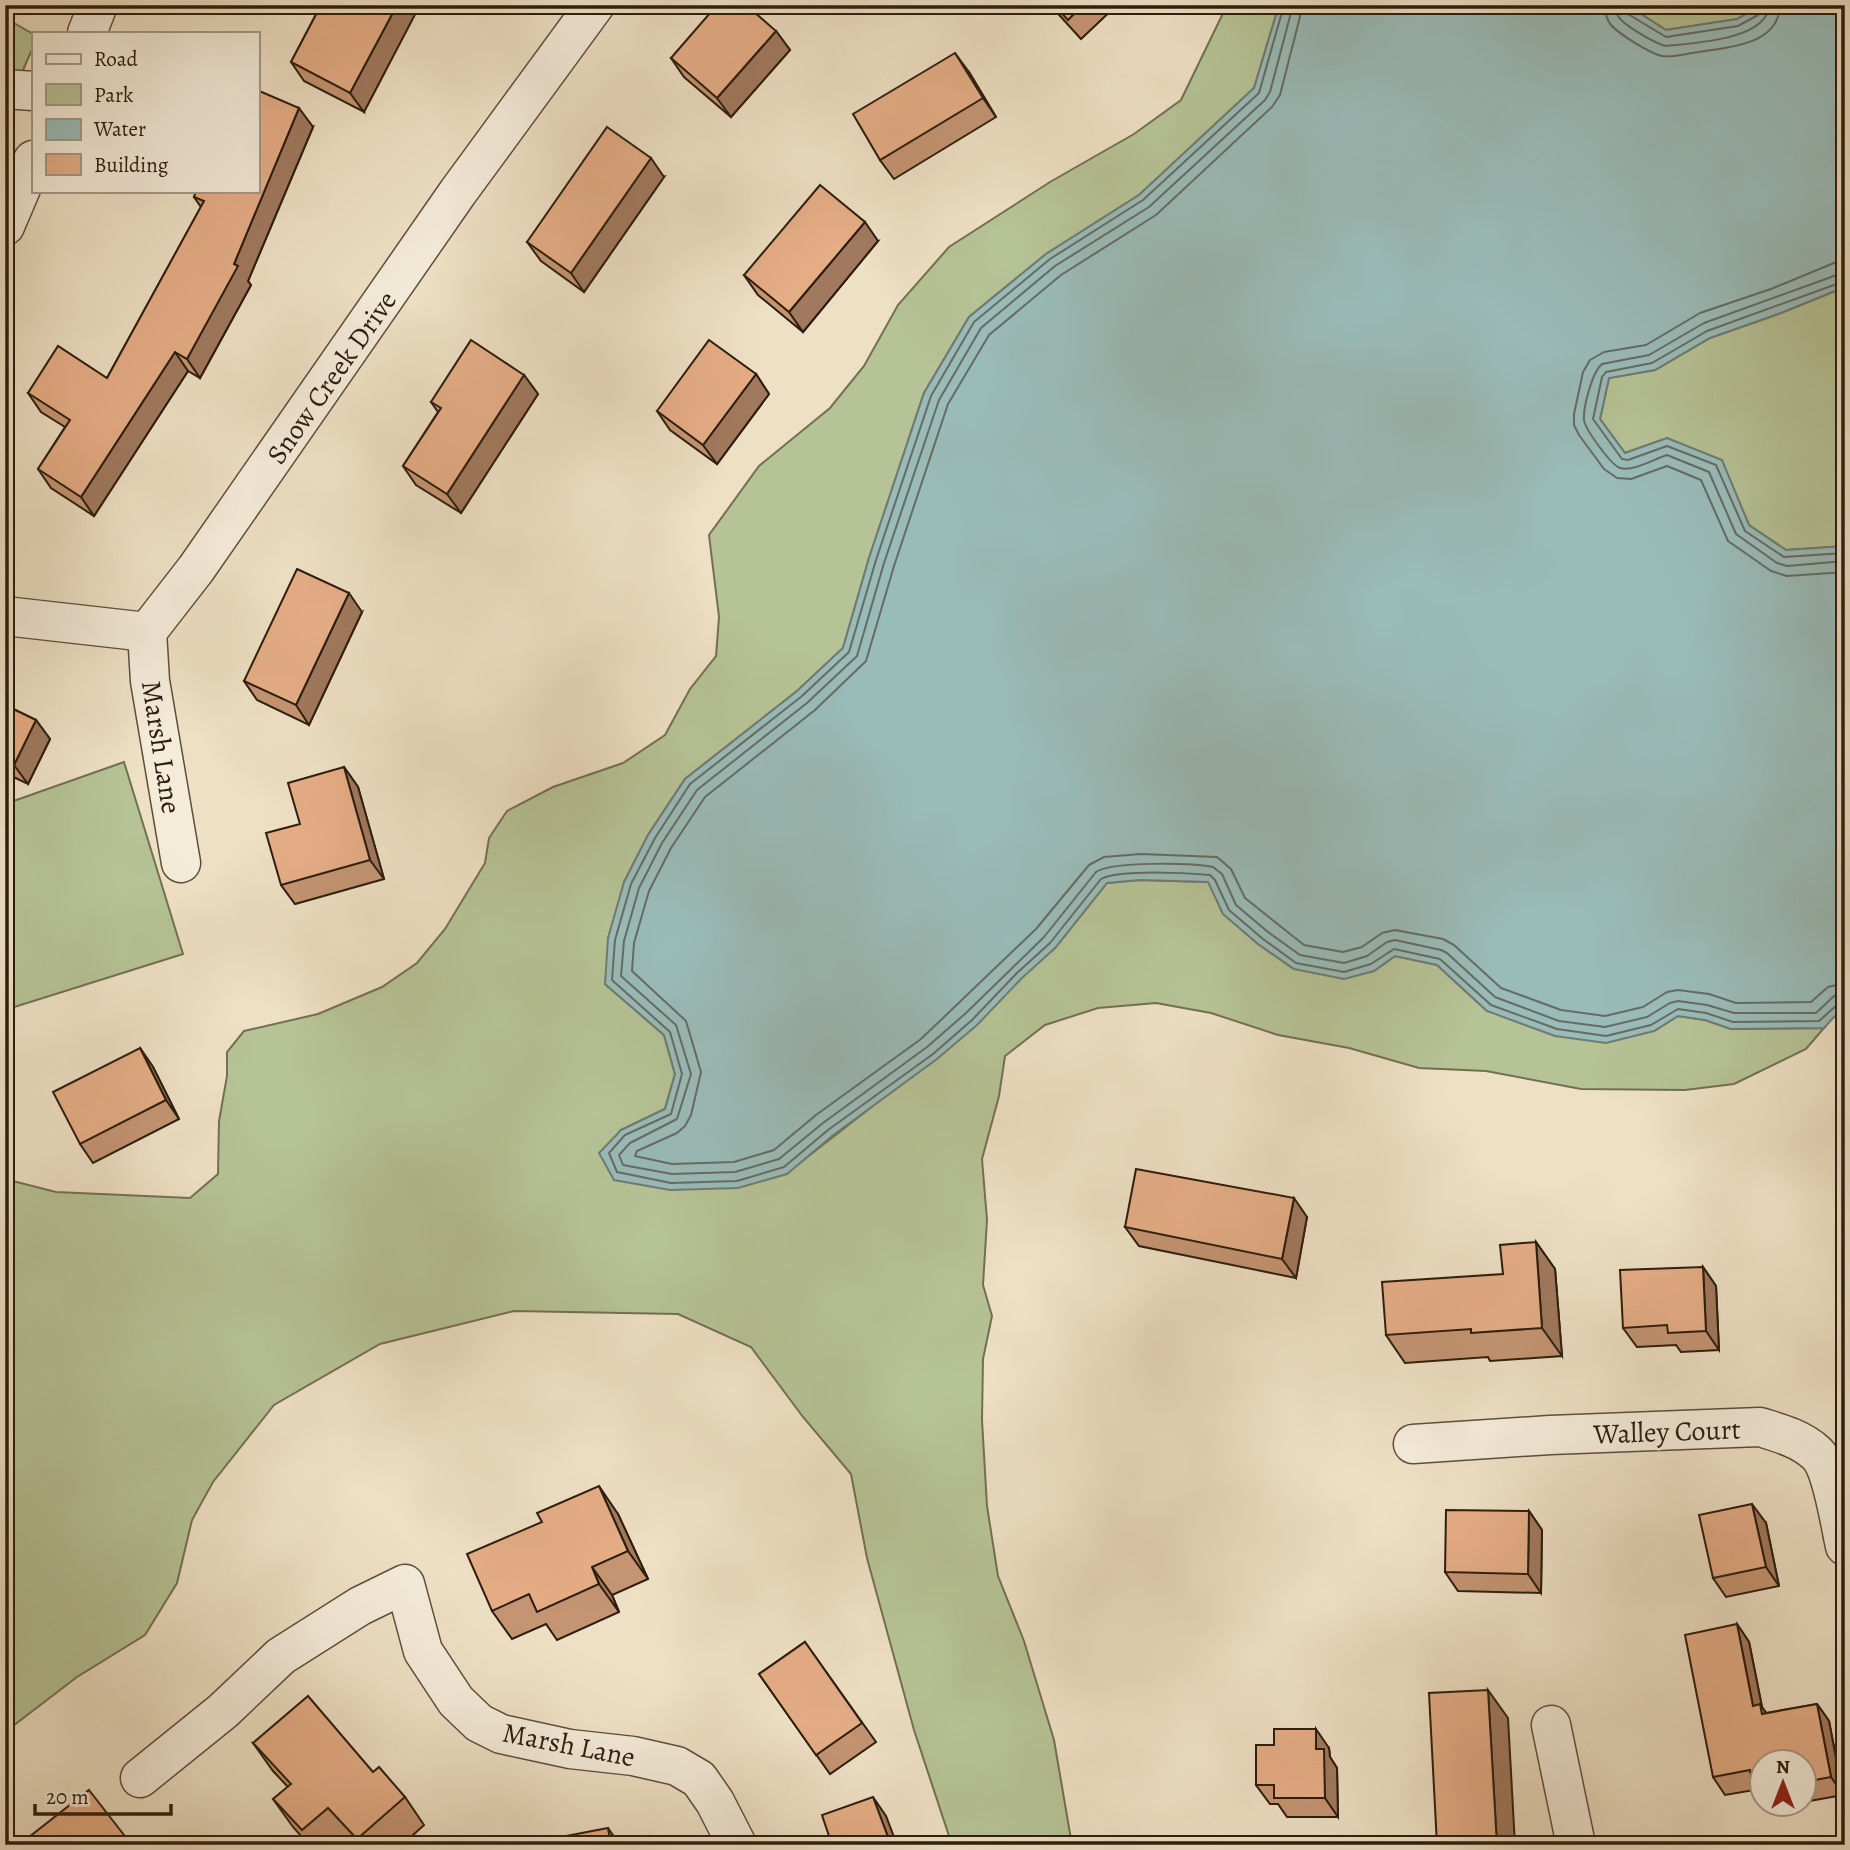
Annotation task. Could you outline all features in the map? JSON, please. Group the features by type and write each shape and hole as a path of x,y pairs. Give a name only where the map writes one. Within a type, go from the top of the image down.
{"street":[{"path":"86,32 98,5"},
{"name":"Snow Creek Drive","path":"147,632 196,569 458,192 596,5"},
{"path":"5,89 32,91"},
{"path":"5,226 32,162"},
{"path":"5,616 147,632"},
{"name":"Marsh Lane","path":"147,632 150,681 181,863"},
{"name":"Walley Court","path":"1413,1444 1550,1435 1760,1427 1789,1436 1818,1453 1833,1487 1845,1546"},
{"name":"Marsh Lane","path":"140,1778 223,1711 281,1656 360,1606 405,1584 423,1651 456,1701 479,1723 501,1734 536,1742 633,1756 677,1766 699,1779 715,1802 737,1845"},
{"path":"1551,1725 1576,1845"}],"green space":[{"path":"1227,5 1279,5 1254,88 1139,195 1046,254 969,317 924,393 869,558 843,648 797,691 685,779 648,835 624,882 605,984 664,1035 675,1074 665,1109 621,1130 787,1173 883,1098 1055,948 1107,883 1140,880 1209,882 1223,914 1258,944 1294,969 1374,971 1395,956 1437,965 1487,1011 1654,1031 1678,1016 1705,1020 1731,1029 1824,1028 1806,1049 1734,1084 1685,1090 1581,1089 1486,1071 1419,1068 1349,1048 1278,1035 1211,1013 1156,1003 1098,1008 1045,1025 1005,1056 999,1096 982,1159 987,1220 983,1285 992,1316 983,1359 982,1420 987,1506 998,1576 1024,1641 1054,1740 1072,1845 952,1845 914,1730 867,1558 851,1474 803,1417 751,1347 678,1314 514,1311 380,1344 274,1405 213,1482 192,1520 177,1583 145,1635 77,1677 5,1732 5,1179 56,1192 190,1198 218,1174 219,1121 227,1076 227,1052 244,1031 318,1014 382,987 417,963 445,929 485,863 489,838 507,811 553,787 623,763 665,735 690,689 716,656 719,617 709,535 759,466 830,408 864,366 898,305 949,247 1050,182 1134,134 1181,100"},
{"path":"1627,5 1754,5 1753,10 1737,19 1666,30"},
{"path":"9,20 32,33 32,49 5,112 5,21"},
{"path":"1845,287 1845,546 1786,550 1749,525 1721,460 1667,438 1625,453 1600,419 1609,378 1655,370 1710,338"},
{"path":"124,762 183,954 5,1010 5,804"}],"water":[{"path":"1279,5 1627,5 1666,30 1737,19 1753,10 1754,5 1845,5 1845,287 1710,338 1655,370 1609,378 1600,419 1625,453 1667,438 1722,460 1749,525 1786,550 1845,546 1845,1005 1824,1028 1731,1029 1705,1020 1678,1016 1654,1031 1606,1043 1555,1036 1487,1011 1437,965 1395,956 1374,971 1344,979 1294,969 1258,944 1223,914 1208,882 1140,880 1107,883 1055,948 977,1025 937,1059 832,1136 787,1174 738,1188 670,1190 614,1180 599,1153 621,1130 665,1109 675,1074 664,1035 605,984 608,938 624,882 648,835 685,779 797,691 843,648 869,558 924,393 969,317 1046,254 1139,195 1254,88"}],"building":[{"path":"321,5 397,5 350,93 291,62"},
{"path":"717,5 746,5 776,31 717,98 671,58"},
{"path":"1054,5 1083,5 1068,20"},
{"path":"955,53 983,98 880,160 853,114"},
{"path":"259,91 299,108 234,264 238,266 187,359 175,352 81,497 38,469 70,420 28,393 58,346 107,378 204,201 194,197 196,192 259,192"},
{"path":"607,127 651,158 571,273 527,242"},
{"path":"820,185 865,222 789,312 744,275"},
{"path":"471,340 524,375 447,494 403,466 441,408 431,402"},
{"path":"709,340 756,374 703,445 657,411"},
{"path":"297,569 349,593 296,705 244,681"},
{"path":"5,705 36,720 14,765 5,761"},
{"path":"344,767 370,860 281,885 266,833 300,824 288,783"},
{"path":"140,1048 166,1100 80,1144 53,1092"},
{"path":"1136,1169 1294,1198 1282,1259 1125,1227"},
{"path":"1536,1242 1542,1328 1471,1333 1471,1329 1386,1335 1382,1282 1503,1274 1500,1245"},
{"path":"1703,1267 1706,1331 1668,1333 1667,1325 1623,1328 1620,1270"},
{"path":"599,1486 628,1551 592,1567 599,1584 537,1612 529,1594 492,1611 467,1554 542,1522 537,1513"},
{"path":"1752,1504 1766,1567 1713,1578 1699,1515"},
{"path":"1446,1510 1529,1511 1528,1574 1445,1572"},
{"path":"1737,1624 1753,1706 1760,1704 1762,1714 1817,1704 1831,1777 1818,1779 1818,1748 1748,1748 1748,1770 1713,1777 1685,1635"},
{"path":"805,1642 862,1723 816,1755 759,1674"},
{"path":"1488,1690 1497,1845 1437,1845 1429,1693"},
{"path":"308,1696 373,1772 379,1767 405,1797 357,1839 328,1808 302,1830 273,1799 291,1784 253,1743"},
{"path":"1274,1729 1316,1729 1316,1749 1324,1749 1325,1798 1274,1798 1274,1785 1256,1785 1256,1745 1274,1745"},
{"path":"89,1790 124,1835 112,1845 27,1845 24,1841"},
{"path":"873,1797 891,1845 832,1845 822,1815"},
{"path":"608,1828 611,1845 541,1845 540,1841"}]}
